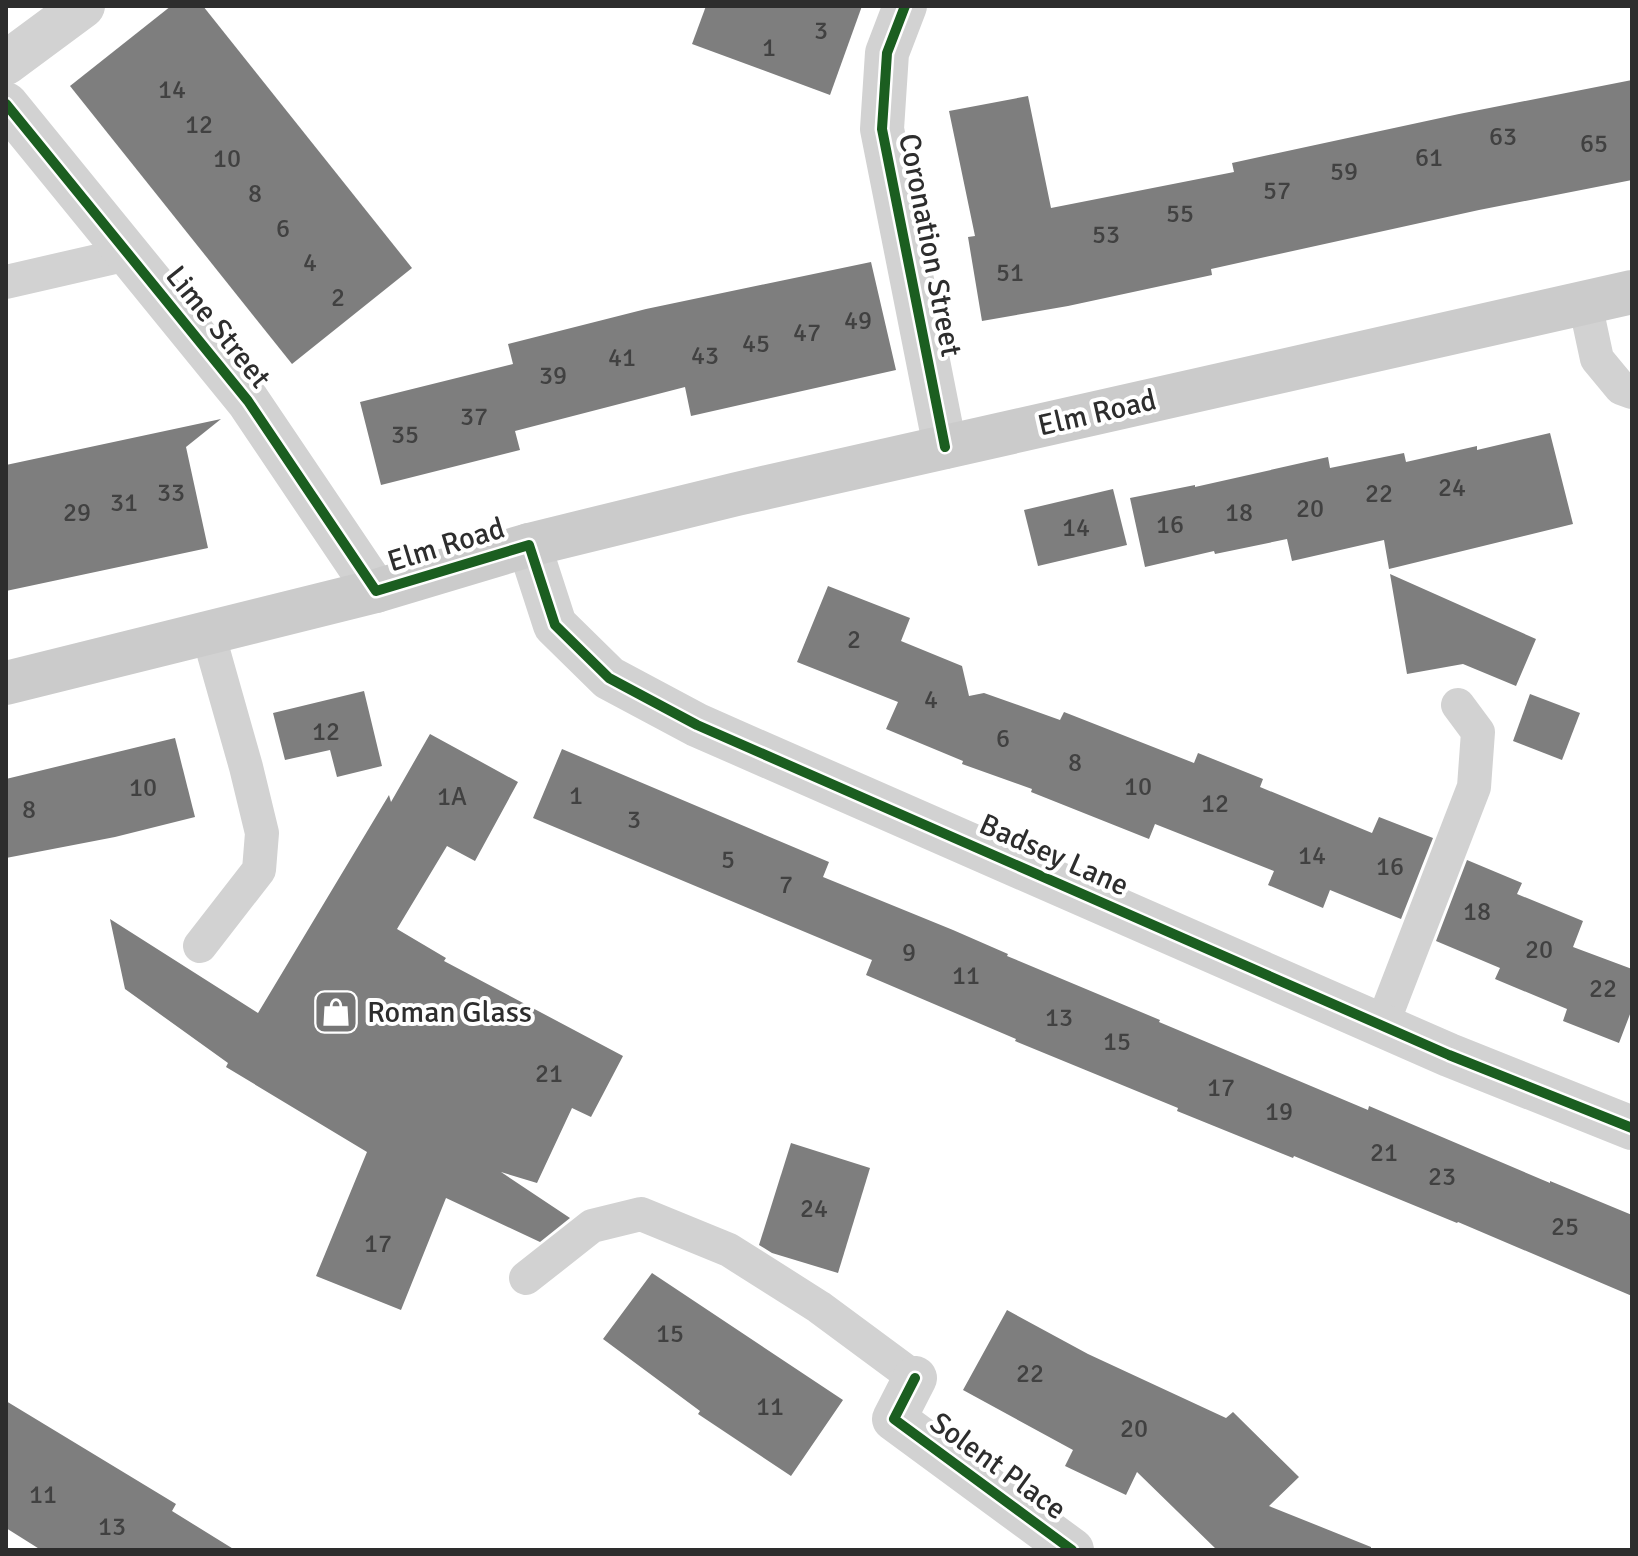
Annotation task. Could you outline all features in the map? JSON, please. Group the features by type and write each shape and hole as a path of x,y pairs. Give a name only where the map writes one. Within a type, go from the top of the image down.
{"main road":[{"name":"Elm Road","path":"6,683 376,591 529,545 737,494 1632,292"}],"street":[{"path":"6,63 83,6"},
{"name":"Coronation Street","path":"905,6 887,53 882,129 945,447"},
{"name":"Lime Street","path":"6,104 248,401 376,591"},
{"name":"Badsey Lane","path":"529,545 555,625 609,678 697,725 1449,1055 1632,1128"},
{"name":"Solent Place","path":"915,1378 894,1419 1072,1550"}],"lane":[{"path":"6,282 128,254"},
{"path":"1585,303 1597,359 1621,388 1632,392"},
{"path":"200,946 259,870 262,833 208,633"},
{"path":"1382,1025 1474,787 1478,732 1458,705"},
{"path":"526,1278 592,1226 641,1214 729,1250 819,1307 915,1378"}],"building":[{"path":"171,6 203,6 412,268 292,364 70,86"},
{"path":"706,6 862,6 830,95 692,44"},
{"path":"1632,80 1632,180 1211,269 1212,275 982,321 968,237 975,236 949,111 1028,96 1051,208 1234,172 1232,163"},
{"path":"871,262 896,370 691,416 685,387 515,431 520,450 381,485 360,402 513,364 508,344 646,309"},
{"path":"221,419 186,447 208,548 6,591 6,465"},
{"path":"1550,433 1573,524 1389,569 1384,540 1292,561 1287,539 1145,567 1130,498 1195,487 1328,457 1330,468 1404,453 1406,462"},
{"path":"1113,489 1127,545 1038,566 1024,510"},
{"path":"1390,574 1536,639 1516,686 1463,664 1407,674"},
{"path":"828,586 910,618 901,641 962,666 969,696 984,693 1060,720 1064,712 1194,763 1198,753 1263,779 1260,787 1372,833 1379,817 1433,838 1401,919 1330,890 1323,908 1268,885 1274,871 1155,824 1149,839 1031,792 1032,789 962,764 963,761 886,729 898,702 797,662"},
{"path":"364,691 382,766 337,777 330,750 285,760 273,713"},
{"path":"1530,694 1580,713 1562,760 1513,741"},
{"path":"430,734 518,782 475,861 447,846 397,929 446,958 444,961 623,1056 591,1117 572,1108 537,1183 501,1172 570,1218 540,1242 446,1198 401,1310 316,1276 367,1152 226,1067 228,1063 125,989 110,919 258,1013 389,795 391,802"},
{"path":"175,738 195,817 115,837 6,858 6,779"},
{"path":"562,749 829,862 823,877 1368,1110 1369,1106 1632,1215 1632,1296 1458,1222 1177,1111 1178,1108 1015,1041 866,975 872,960 533,818"},
{"path":"1467,860 1522,883 1517,894 1583,921 1573,947 1632,969 1632,1009 1619,1043 1563,1021 1567,1009 1495,979 1500,968 1436,941"},
{"path":"791,1143 870,1168 838,1273 772,1253 759,1245"},
{"path":"652,1273 843,1400 791,1476 698,1414 700,1411 603,1339"},
{"path":"1007,1310 1088,1354 1226,1418 1233,1412 1299,1477 1269,1506 1371,1547 1371,1550 1217,1550 1137,1472 1126,1495 1065,1466 1073,1450 963,1390"},
{"path":"6,1401 176,1504 172,1511 235,1550 41,1550 6,1528"}],"cycle path":[{"path":"905,6 887,53 882,129 945,447"},
{"path":"6,104 248,401 376,591 529,545 555,625 609,678 697,725 1449,1055 1632,1128"},
{"path":"915,1378 894,1419 1072,1550"}],"place":[{"name":"Roman Glass","path":"336,1012"}]}
